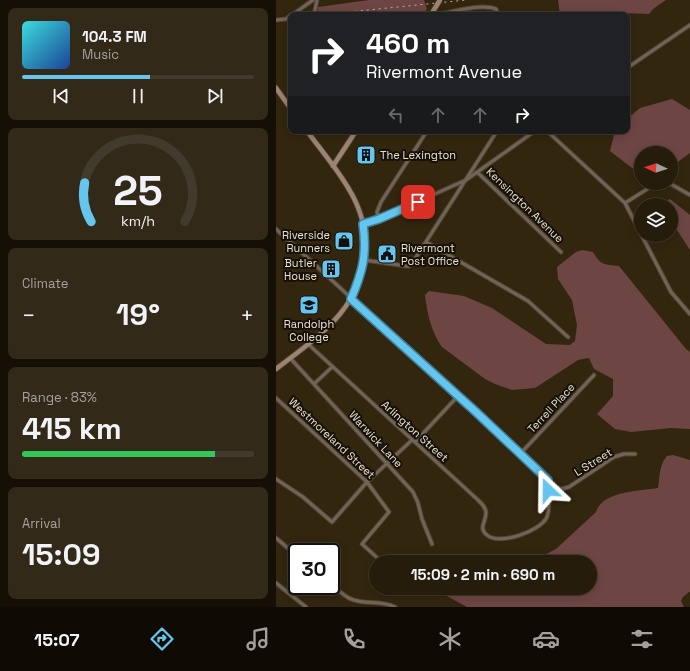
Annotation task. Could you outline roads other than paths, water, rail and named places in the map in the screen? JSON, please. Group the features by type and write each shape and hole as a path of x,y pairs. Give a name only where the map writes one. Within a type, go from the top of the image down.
{"main road":[{"path":"434,12 440,0"},
{"path":"276,88 288,105"},
{"path":"276,369 308,344 338,317 351,299 359,282 364,260 365,242 360,210 350,192 309,134"},
{"path":"332,166 354,134"}],"street":[{"path":"295,12 313,0"},
{"path":"315,12 317,0"},
{"path":"446,12 479,7 491,7 496,9 497,12"},
{"path":"276,20 286,19"},
{"path":"630,66 690,25"},
{"path":"379,219 377,212 381,202 425,134"},
{"path":"364,260 409,266 495,134"},
{"path":"363,224 379,219 466,180 531,134"},
{"path":"550,134 624,203 671,292 690,314"},
{"name":"Kensington Avenue","path":"477,172 561,252"},
{"path":"678,188 690,195"},
{"path":"624,203 645,190"},
{"path":"276,230 548,480"},
{"path":"426,242 528,301 568,337"},
{"name":"Arlington Street","path":"308,344 483,506 486,512 482,528 483,532 491,538 500,540 526,532 538,527 545,520 548,509 548,480"},
{"name":"Warwick Lane","path":"290,358 413,492 432,544"},
{"path":"314,384 332,366"},
{"name":"Terrell Place","path":"520,454 594,375"},
{"path":"276,479 303,497 332,522 367,482 413,441 458,396"},
{"name":"Westmoreland Street","path":"276,398 367,482 389,512 362,544 374,555"},
{"name":"L Street","path":"548,480 562,489 570,487 614,457 624,454 635,454"},
{"path":"276,538 288,548"},
{"path":"276,583 306,607"},
{"path":"340,591 352,599 390,604 395,607"}],"railway":[{"path":"348,12 466,0"}],"place":[{"name":"The Lexington","path":"366,155"},
{"name":"Riverside Runners","path":"344,241"},
{"name":"Rivermont Post Office","path":"387,254"},
{"name":"Butler House","path":"331,269"},
{"name":"Randolph College","path":"309,305"}]}
